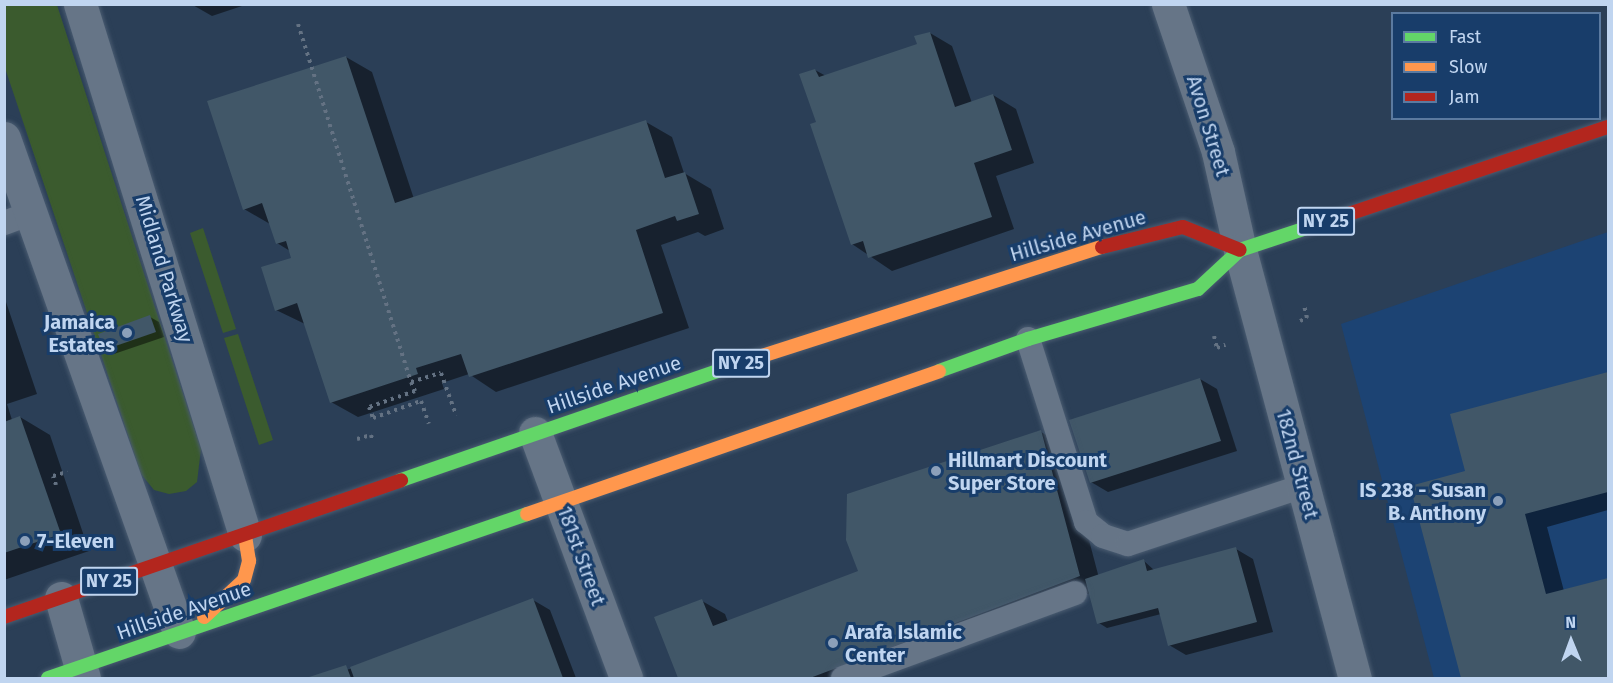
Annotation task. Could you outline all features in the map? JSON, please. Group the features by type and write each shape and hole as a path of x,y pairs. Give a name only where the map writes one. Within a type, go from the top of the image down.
{"main road":[{"name":"Hillside Avenue","path":"48,678 82,674 179,632 561,503 1029,339 1198,289 1240,250 1608,127"},
{"name":"Hillside Avenue","path":"4,617 158,566 535,434 1083,252 1183,227 1240,250"},
{"path":"179,632 218,608 244,580 249,561 245,535"}],"street":[{"name":"Midland Parkway","path":"80,4 245,535"},
{"name":"Avon Street","path":"1168,4 1218,152 1240,250"},
{"path":"4,138 18,218 158,566 179,632"},
{"name":"182nd Street","path":"1240,250 1355,678"},
{"name":"181st Street","path":"535,434 626,678"},
{"path":"61,598 82,674"}],"lane":[{"path":"1029,339 1086,522 1103,536 1128,544 1303,486"},
{"path":"843,678 1075,593"}],"path":[{"path":"298,24 415,391 369,407 372,418 421,401 429,424"},
{"path":"1214,336 1217,348 1228,344"},
{"path":"411,382 441,373 456,415"},
{"path":"357,439 371,435 373,442"},
{"path":"56,485 53,476 67,472"}],"shaded area":[{"name":"IS 238 - Susan B. Anthony","path":"1608,232 1608,678 1434,678 1341,324"}],"green space":[{"path":"4,5 57,5 201,449 197,482 186,491 169,494 154,490 141,474 5,68"},
{"path":"203,228 236,329 223,333 190,233"},
{"path":"238,334 273,440 259,445 224,338"}],"building":[{"path":"930,32 955,107 993,94 1012,150 974,163 992,217 868,258 863,241 851,245 810,124 816,122 799,74 815,69 819,77 917,44 914,36"},
{"path":"346,56 395,203 646,120 665,178 685,172 699,214 677,221 675,216 636,230 663,313 469,377 461,354 416,368 418,374 330,403 297,303 275,311 261,267 291,258 286,241 276,244 262,203 243,210 207,101"},
{"name":"Jamaica Estates","path":"150,315 156,332 104,350 98,334"},
{"path":"1608,372 1608,492 1525,514 1546,594 1608,578 1608,678 1461,678 1410,486 1465,471 1450,414"},
{"path":"1200,378 1221,441 1090,483 1069,420"},
{"path":"20,416 61,534 4,553 4,422"},
{"path":"1041,430 1080,576 810,678 678,678 654,617 702,599 713,626 858,571 846,540 847,494"},
{"path":"1236,547 1257,622 1168,646 1158,608 1097,624 1085,579 1144,559 1147,571"},
{"path":"533,598 563,678 354,678 350,667"},
{"path":"346,665 351,678 306,678"}],"traffic: fast":[{"path":"939,371 1028,339 1198,289 1240,250 1334,219"},
{"path":"401,480 740,363"},
{"path":"48,678 527,514"}],"traffic: slow":[{"path":"740,363 1102,247"},
{"path":"527,514 939,371"},
{"path":"204,617 244,580 249,561 245,535"}],"traffic: jam":[{"path":"1334,219 1608,127"},
{"path":"1102,247 1183,227 1240,250"},
{"path":"4,617 401,480"}],"place":[{"name":"Jamaica Estates","path":"127,333"},
{"name":"Hillmart Discount Super Store","path":"936,471"},
{"name":"IS 238 - Susan B. Anthony","path":"1498,501"},
{"name":"7-Eleven","path":"25,541"},
{"name":"Arafa Islamic Center","path":"833,643"}]}
